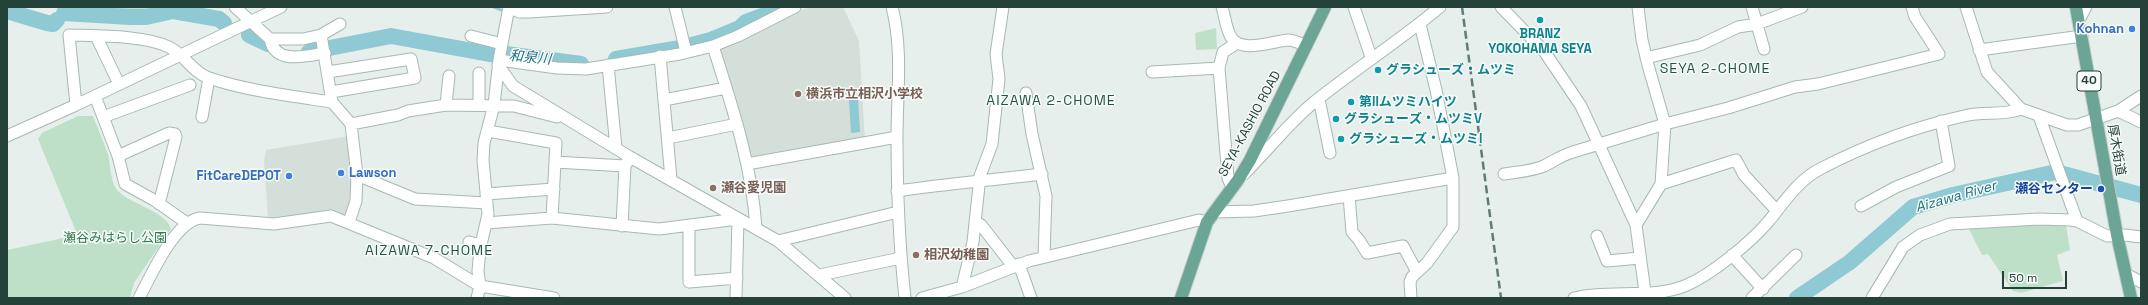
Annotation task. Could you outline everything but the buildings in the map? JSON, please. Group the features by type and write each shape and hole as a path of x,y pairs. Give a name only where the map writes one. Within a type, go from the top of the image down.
{"main road":[{"name":"SEYA-KASHIO ROAD","path":"1181,298 1211,217 1250,160 1325,7"},
{"name":"厚木街道","path":"2076,7 2117,235 2131,298"}],"street":[{"path":"235,7 270,39 273,49 279,55 296,58 325,51"},
{"path":"7,136 76,106 281,7"},
{"path":"477,298 480,286 478,271 481,245 486,223 483,160 484,143 494,105 500,55 509,7 519,12 529,10 607,7"},
{"path":"675,7 685,48"},
{"path":"471,36 500,55 573,69 608,65 660,56 685,48 714,46 738,36 795,7"},
{"path":"892,7 897,24 897,191 900,258 905,298"},
{"path":"962,287 973,242 980,180 992,144 999,79 996,54 1003,7"},
{"path":"1222,7 1228,30 1232,38 1237,43 1249,45 1288,40 1306,46"},
{"path":"1354,7 1371,57"},
{"path":"1237,43 1223,52 1219,68 1228,178 1235,184 1319,99 1371,57 1420,24 1440,7"},
{"path":"1501,7 1544,51 1582,106 1636,225 1640,258 1649,294"},
{"path":"1636,225 1661,184 1665,124 1646,58 1638,7"},
{"path":"1752,7 1764,49"},
{"path":"1646,58 1700,44 1738,28 1757,24 1802,7"},
{"path":"1504,174 1526,171 1544,166 1559,156 1600,143 1728,108 1796,87 1818,84 1939,54 1915,17 1912,7"},
{"path":"1966,7 1987,72 2021,109 2038,116 2060,121 2067,125 2088,123 2118,111 2141,96"},
{"path":"2079,20 2086,7"},
{"path":"270,39 303,39 321,35 340,24"},
{"path":"1411,298 1410,282 1453,227 1454,178 1420,24"},
{"path":"76,106 69,35 140,39 167,46 182,55 199,74 234,85 331,97 415,78 411,59 328,72"},
{"path":"321,35 325,51 331,97 351,124 357,175 356,201 349,222"},
{"path":"96,36 119,84"},
{"path":"1979,50 2082,36"},
{"path":"714,46 747,164 754,195 756,228"},
{"path":"500,55 513,86 616,148 627,162 622,226"},
{"path":"660,56 671,179"},
{"path":"608,65 616,148"},
{"path":"1152,72 1219,68"},
{"path":"478,73 479,105"},
{"path":"446,105 449,76"},
{"path":"202,118 209,78"},
{"path":"103,117 190,86"},
{"path":"664,100 726,88"},
{"path":"1026,93 1032,134 1046,196 1044,257"},
{"path":"94,96 118,156 127,187 159,204 187,223"},
{"path":"1319,99 1330,153"},
{"path":"351,124 398,116 408,111 446,105 514,106 569,120"},
{"path":"1574,298 1593,294 1649,294 1663,292 1686,285 1732,255 1766,224 1806,178 1819,169 1875,143 1941,121 1971,114 2014,112 2021,109"},
{"path":"2118,111 2141,122"},
{"path":"2038,116 2077,221"},
{"path":"1861,206 1896,187 1949,166 1941,121"},
{"path":"668,138 737,124"},
{"path":"488,130 556,143 552,218"},
{"path":"118,156 169,133 175,134 176,138 159,204"},
{"path":"747,164 897,137"},
{"path":"1661,184 1736,160 1744,175 1777,211"},
{"path":"555,162 627,162 671,179 778,241 820,275 845,298"},
{"path":"897,191 980,180 1042,174"},
{"path":"357,175 415,199 486,199 554,189"},
{"path":"922,298 934,297 1016,265 1044,257 1211,217 1454,178"},
{"path":"1349,196 1352,232 1367,253 1403,246 1417,272"},
{"path":"778,241 898,212"},
{"path":"139,298 160,260 187,223 193,219 200,218 274,224 331,216 349,222 434,258 480,286 554,298"},
{"path":"486,223 552,218 659,229 738,219"},
{"path":"736,298 738,219"},
{"path":"1874,297 1903,247 1920,235 1934,228 1950,224 2031,219 2077,221 2107,236 2117,235 2141,238"},
{"path":"975,221 982,225 1016,265 1031,298"},
{"path":"689,225 688,282 737,278"},
{"path":"1597,236 1607,262 1640,258"},
{"path":"469,242 481,245"},
{"path":"1732,255 1763,289"},
{"path":"1752,298 1763,289 1796,255"},
{"path":"820,275 900,258"},
{"path":"2126,274 2141,282"}],"shaded area":[{"name":"横浜市立相沢小学校","path":"812,7 843,7 859,41 865,140 752,159 720,49 797,11"},
{"path":"349,136 352,181 347,217 271,220 268,217 264,161 266,150"}],"green space":[{"path":"62,7 154,7 155,12 136,14 63,9"},
{"path":"1216,28 1217,49 1196,50 1195,33"},
{"name":"瀬谷みはらし公園","path":"78,116 93,116 108,154 112,180 116,189 125,196 163,218 171,229 134,283 130,298 7,298 7,250 73,236 75,229 38,139 42,133"},
{"path":"2041,224 2066,225 2070,250 2057,255 2063,281 2021,293 2013,291 1988,254 1982,255 1968,227"}],"water":[{"path":"858,99 860,132 851,133 849,100"}],"waterway":[{"path":"493,7 504,11"},
{"name":"和泉川","path":"616,59 680,48 711,40 740,28 746,22 773,12 780,7"},
{"name":"和泉川","path":"7,11 47,23 53,24 57,20"},
{"name":"和泉川","path":"64,13 146,17 173,11 219,19 224,23"},
{"name":"和泉川","path":"249,35 268,44"},
{"name":"和泉川","path":"309,52 391,36 495,55 506,54 581,64"},
{"name":"Aizawa River","path":"1797,298 1850,262 1913,207 1953,195 2056,172 2141,195"}],"railway":[{"path":"1462,7 1501,298"}],"place":[{"name":"BRANZ YOKOHAMA SEYA","path":"1540,20"},
{"name":"Kohnan","path":"2132,29"},
{"name":"グラシューズ・ムツミ","path":"1378,70"},
{"name":"横浜市立相沢小学校","path":"798,94"},
{"name":"第IIムツミハイツ","path":"1351,102"},
{"name":"グラシューズ・ムツミV","path":"1336,119"},
{"name":"グラシューズ・ムツミI","path":"1341,139"},
{"name":"Lawson","path":"341,173"},
{"name":"FitCareDEPOT","path":"289,176"},
{"name":"瀬谷愛児園","path":"713,188"},
{"name":"瀬谷センター","path":"2101,189"},
{"name":"相沢幼稚園","path":"916,255"}],"district":[{"name":"SEYA 2-CHOME","path":"1715,69"},
{"name":"AIZAWA 2-CHOME","path":"1051,101"},
{"name":"AIZAWA 7-CHOME","path":"429,251"}]}
